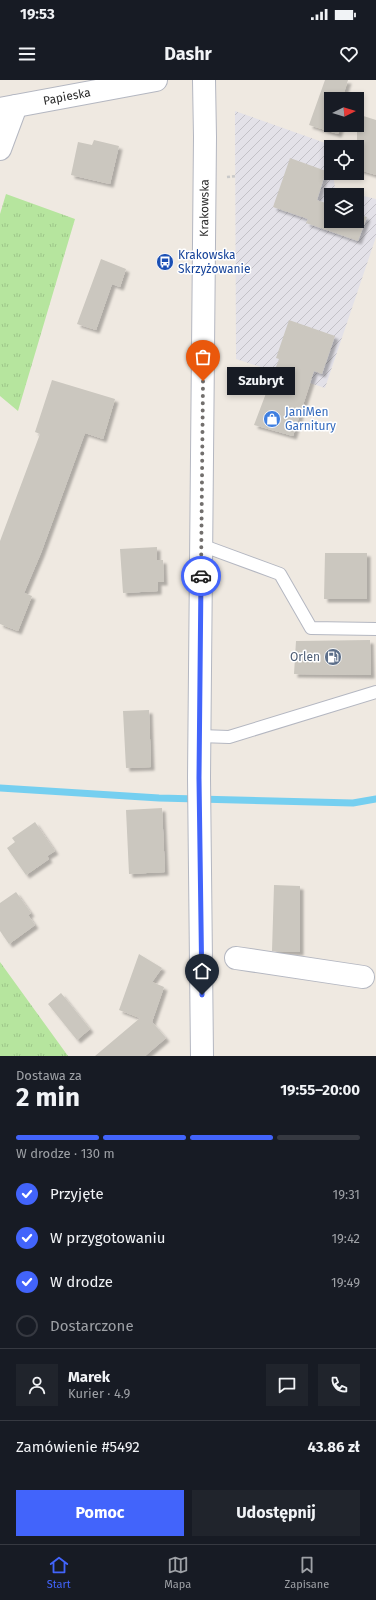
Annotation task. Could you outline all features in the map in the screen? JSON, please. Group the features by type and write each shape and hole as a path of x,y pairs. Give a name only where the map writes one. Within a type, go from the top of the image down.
{"main road":[{"name":"Papieska","path":"8,108 156,80"},
{"name":"Krakowska","path":"202,1056 199,778 205,137 204,80"},
{"path":"0,149 8,108"},
{"path":"236,958 363,977"}],"lane":[{"path":"201,545 280,574 311,628 376,629"},
{"path":"200,736 229,737 376,692"}],"path":[{"path":"223,177 237,176"}],"shaded area":[{"path":"235,111 324,143 324,180 334,180 335,188 324,188 324,228 364,228 364,196 376,199 376,237 325,388 236,359"}],"green space":[{"path":"6,194 75,219 18,411 0,396 0,214"},
{"path":"0,962 68,1056 0,1056"}],"building":[{"path":"325,80 348,80 344,92 324,92 324,130 309,125"},
{"path":"364,116 376,120 376,175 364,171 364,140 357,140 357,132 364,132"},
{"path":"94,140 119,146 110,184 71,175 78,142 92,145"},
{"path":"290,158 324,170 324,177 317,200 324,202 324,228 363,228 358,241 306,223 308,219 273,207"},
{"path":"364,216 367,217 364,225"},
{"path":"101,259 126,269 120,287 112,284 96,330 77,324"},
{"path":"289,320 335,336 322,374 314,371 293,436 254,425 279,359 276,358"},
{"path":"52,380 115,399 103,439 85,433 41,553 24,593 32,596 18,631 0,624 0,541 40,434 35,432"},
{"path":"157,547 157,560 163,560 164,582 158,582 158,591 123,593 120,549"},
{"path":"325,553 367,553 367,599 324,599"},
{"name":"Orlen","path":"370,640 371,675 294,674 296,641"},
{"path":"149,710 151,767 126,768 123,711"},
{"path":"162,808 165,872 129,874 126,810"},
{"path":"35,822 55,851 47,856 49,859 26,875 7,848 15,842 12,838"},
{"path":"274,885 300,886 300,952 272,951"},
{"path":"16,892 31,913 28,915 35,925 9,944 0,931 0,903"},
{"path":"139,954 162,968 152,982 164,987 152,1022 166,1038 145,1056 95,1056 140,1018 119,1010"},
{"path":"61,993 90,1029 77,1040 48,1004"}],"waterway":[{"path":"0,788 159,798 353,803 376,799"}],"way so far":[{"path":"201,576 203,381"}],"place":[{"name":"Krakowska Skrzyżowanie","path":"165,262"},
{"name":"Szubryt","path":"203,381"},
{"name":"JaniMen Garnitury","path":"272,419"},
{"name":"Orlen","path":"333,657"}],"route":[{"path":"201,576 199,778 202,995"}]}
